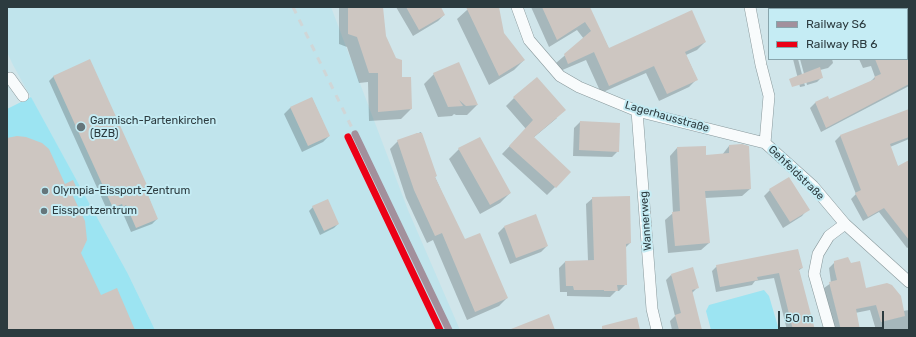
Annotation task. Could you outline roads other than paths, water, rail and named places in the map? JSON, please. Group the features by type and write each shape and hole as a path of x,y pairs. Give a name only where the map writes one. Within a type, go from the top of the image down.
{"street":[{"name":"Lagerhausstraße","path":"517,7 529,40 560,76 579,87 637,111 765,144"},
{"name":"Gehfeldstraße","path":"750,7 761,65 769,96 765,144 813,186 845,224 909,282"},
{"path":"8,77 23,96"},
{"name":"Wannerweg","path":"637,111 652,309 657,330"},
{"path":"830,330 814,274 818,254 829,236 845,224"}],"railway":[{"path":"293,7 355,134"},
{"path":"362,151 410,273"}],"rail line":[{"name":"S6","path":"355,134 449,330"}],"place":[{"name":"Garmisch-Partenkirchen (BZB)","path":"81,127"},
{"name":"Olympia-Eissport-Zentrum","path":"45,191"},
{"name":"Eissportzentrum","path":"44,211"}]}
